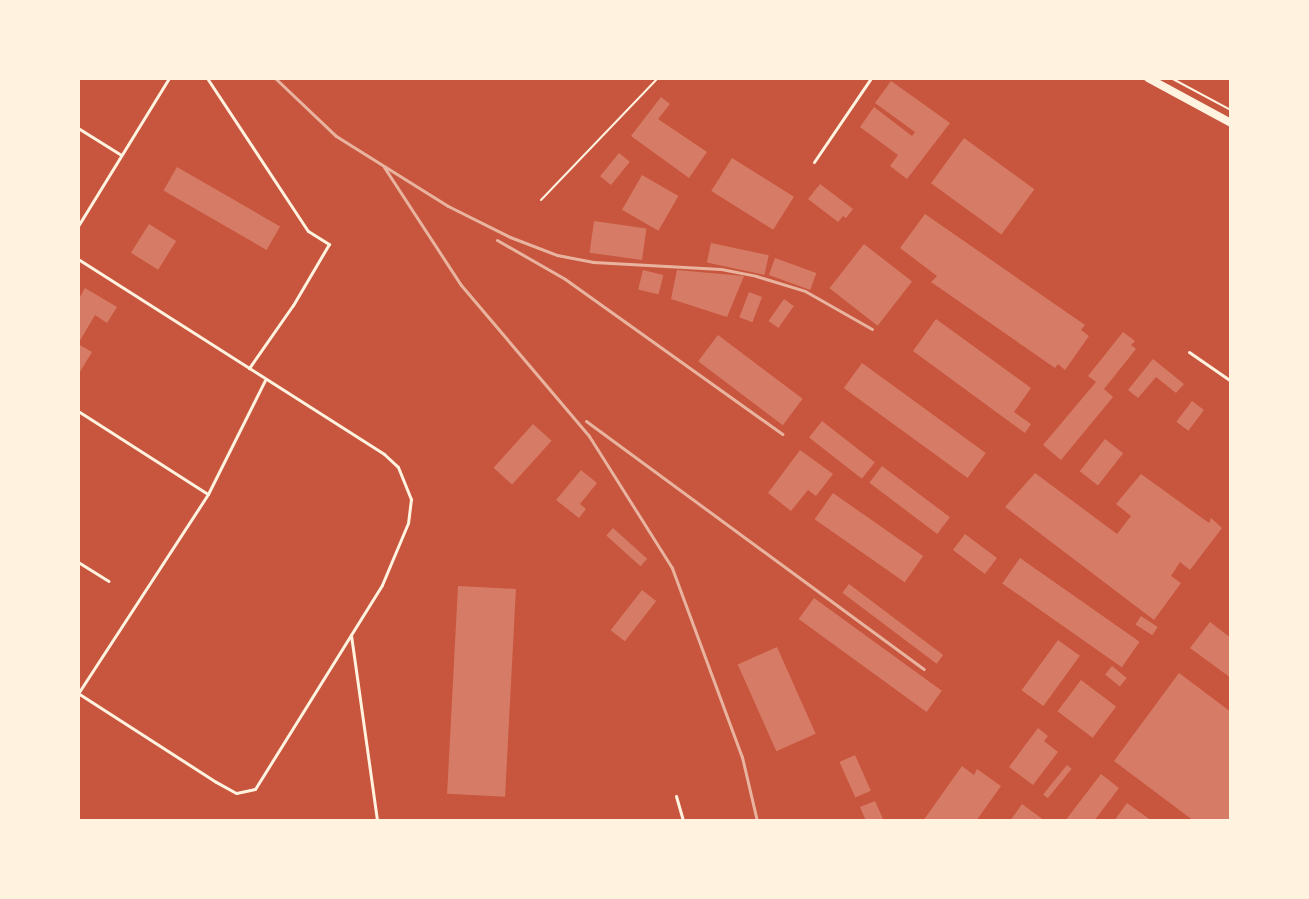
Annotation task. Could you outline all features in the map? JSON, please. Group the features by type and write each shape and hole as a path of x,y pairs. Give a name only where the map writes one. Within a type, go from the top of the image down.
{"street":[{"path":"1148,78 1231,123"}],"lane":[{"path":"78,226 169,78"},
{"path":"207,78 308,231 329,244 293,305 248,369"},
{"path":"814,162 871,78"},
{"path":"78,128 121,155"},
{"path":"78,259 384,454 398,467 408,485 411,499 408,523 401,546 382,585 255,789 236,793 78,693 208,494 265,380"},
{"path":"1189,352 1231,381"},
{"path":"78,411 208,494"},
{"path":"78,562 109,581"},
{"path":"351,635 377,821"},
{"path":"676,796 683,821"}],"path":[{"path":"541,200 658,78"},
{"path":"1171,78 1231,110"}],"building":[{"path":"891,81 950,123 907,179 890,166 898,155 860,127 874,107 912,136 915,132 875,103"},
{"path":"661,97 670,104 658,119 707,152 689,178 631,136"},
{"path":"964,138 1034,189 1001,234 931,183"},
{"path":"619,153 630,162 611,185 600,176"},
{"path":"732,158 794,197 773,230 711,191"},
{"path":"177,167 280,226 267,250 164,190"},
{"path":"642,175 678,196 658,231 622,210"},
{"path":"820,184 853,209 846,218 843,216 838,222 808,199"},
{"path":"925,214 1085,325 1081,330 1089,336 1065,370 1058,364 1055,368 931,282 937,276 900,248"},
{"path":"594,221 646,228 642,260 590,253"},
{"path":"149,224 176,241 158,270 131,253"},
{"path":"711,243 769,255 765,275 707,263"},
{"path":"864,244 912,282 878,326 830,288"},
{"path":"775,258 816,273 810,290 769,275"},
{"path":"643,270 663,275 659,294 638,289"},
{"path":"677,270 744,276 727,317 671,299"},
{"path":"85,288 117,307 107,323 95,315 78,344 78,300"},
{"path":"749,292 762,297 752,322 739,317"},
{"path":"784,299 794,306 778,328 769,321"},
{"path":"936,319 1031,388 1014,412 1031,424 1025,433 913,351"},
{"path":"1123,332 1135,341 1131,345 1136,349 1104,389 1113,397 1061,460 1043,445 1096,382 1088,376"},
{"path":"718,335 803,399 783,425 698,361"},
{"path":"78,344 92,352 78,375"},
{"path":"1153,359 1184,384 1176,393 1156,377 1138,398 1128,390"},
{"path":"862,363 986,453 968,478 844,388"},
{"path":"1192,401 1204,410 1188,431 1176,422"},
{"path":"822,421 875,462 862,479 809,438"},
{"path":"533,424 552,441 512,485 494,468"},
{"path":"1105,439 1123,453 1098,485 1080,471"},
{"path":"800,450 833,474 816,496 808,490 791,511 768,493"},
{"path":"882,466 950,517 937,534 869,483"},
{"path":"581,470 597,483 580,504 586,509 579,518 556,500"},
{"path":"1035,473 1117,534 1131,516 1116,504 1141,474 1209,523 1211,518 1222,528 1190,570 1180,562 1171,576 1181,583 1154,620 1005,507"},
{"path":"833,493 923,556 905,582 815,519"},
{"path":"613,528 647,559 640,566 606,535"},
{"path":"965,534 997,558 985,574 953,550"},
{"path":"1020,558 1140,642 1122,667 1002,583"},
{"path":"849,584 943,655 937,664 842,593"},
{"path":"458,586 516,589 505,797 447,794"},
{"path":"642,590 656,601 625,641 611,630"},
{"path":"814,598 942,691 927,712 799,619"},
{"path":"1141,616 1158,627 1152,635 1136,624"},
{"path":"1210,622 1231,638 1231,678 1190,648"},
{"path":"1058,640 1080,656 1043,706 1022,690"},
{"path":"777,647 816,734 776,751 738,664"},
{"path":"1112,666 1127,678 1120,687 1105,675"},
{"path":"1179,673 1231,712 1231,821 1194,821 1114,761"},
{"path":"1081,680 1116,706 1093,738 1058,711"},
{"path":"1038,728 1048,736 1044,741 1058,752 1033,785 1009,767"},
{"path":"855,755 871,791 855,798 839,762"},
{"path":"1067,765 1072,769 1048,798 1043,795"},
{"path":"962,766 974,775 977,769 1001,786 976,821 923,821"},
{"path":"1101,774 1119,788 1094,821 1065,821"},
{"path":"875,801 884,821 866,821 860,807"},
{"path":"1127,803 1152,821 1114,821"},
{"path":"1022,804 1045,821 1010,821"}],"railway":[{"path":"275,78 336,136 448,206 510,237 557,255 593,262 721,269 756,276 805,291 872,329"},
{"path":"384,167 461,285 589,436 672,568 742,757 757,821"},
{"path":"497,240 565,279 782,434"},
{"path":"586,421 924,669"}]}
